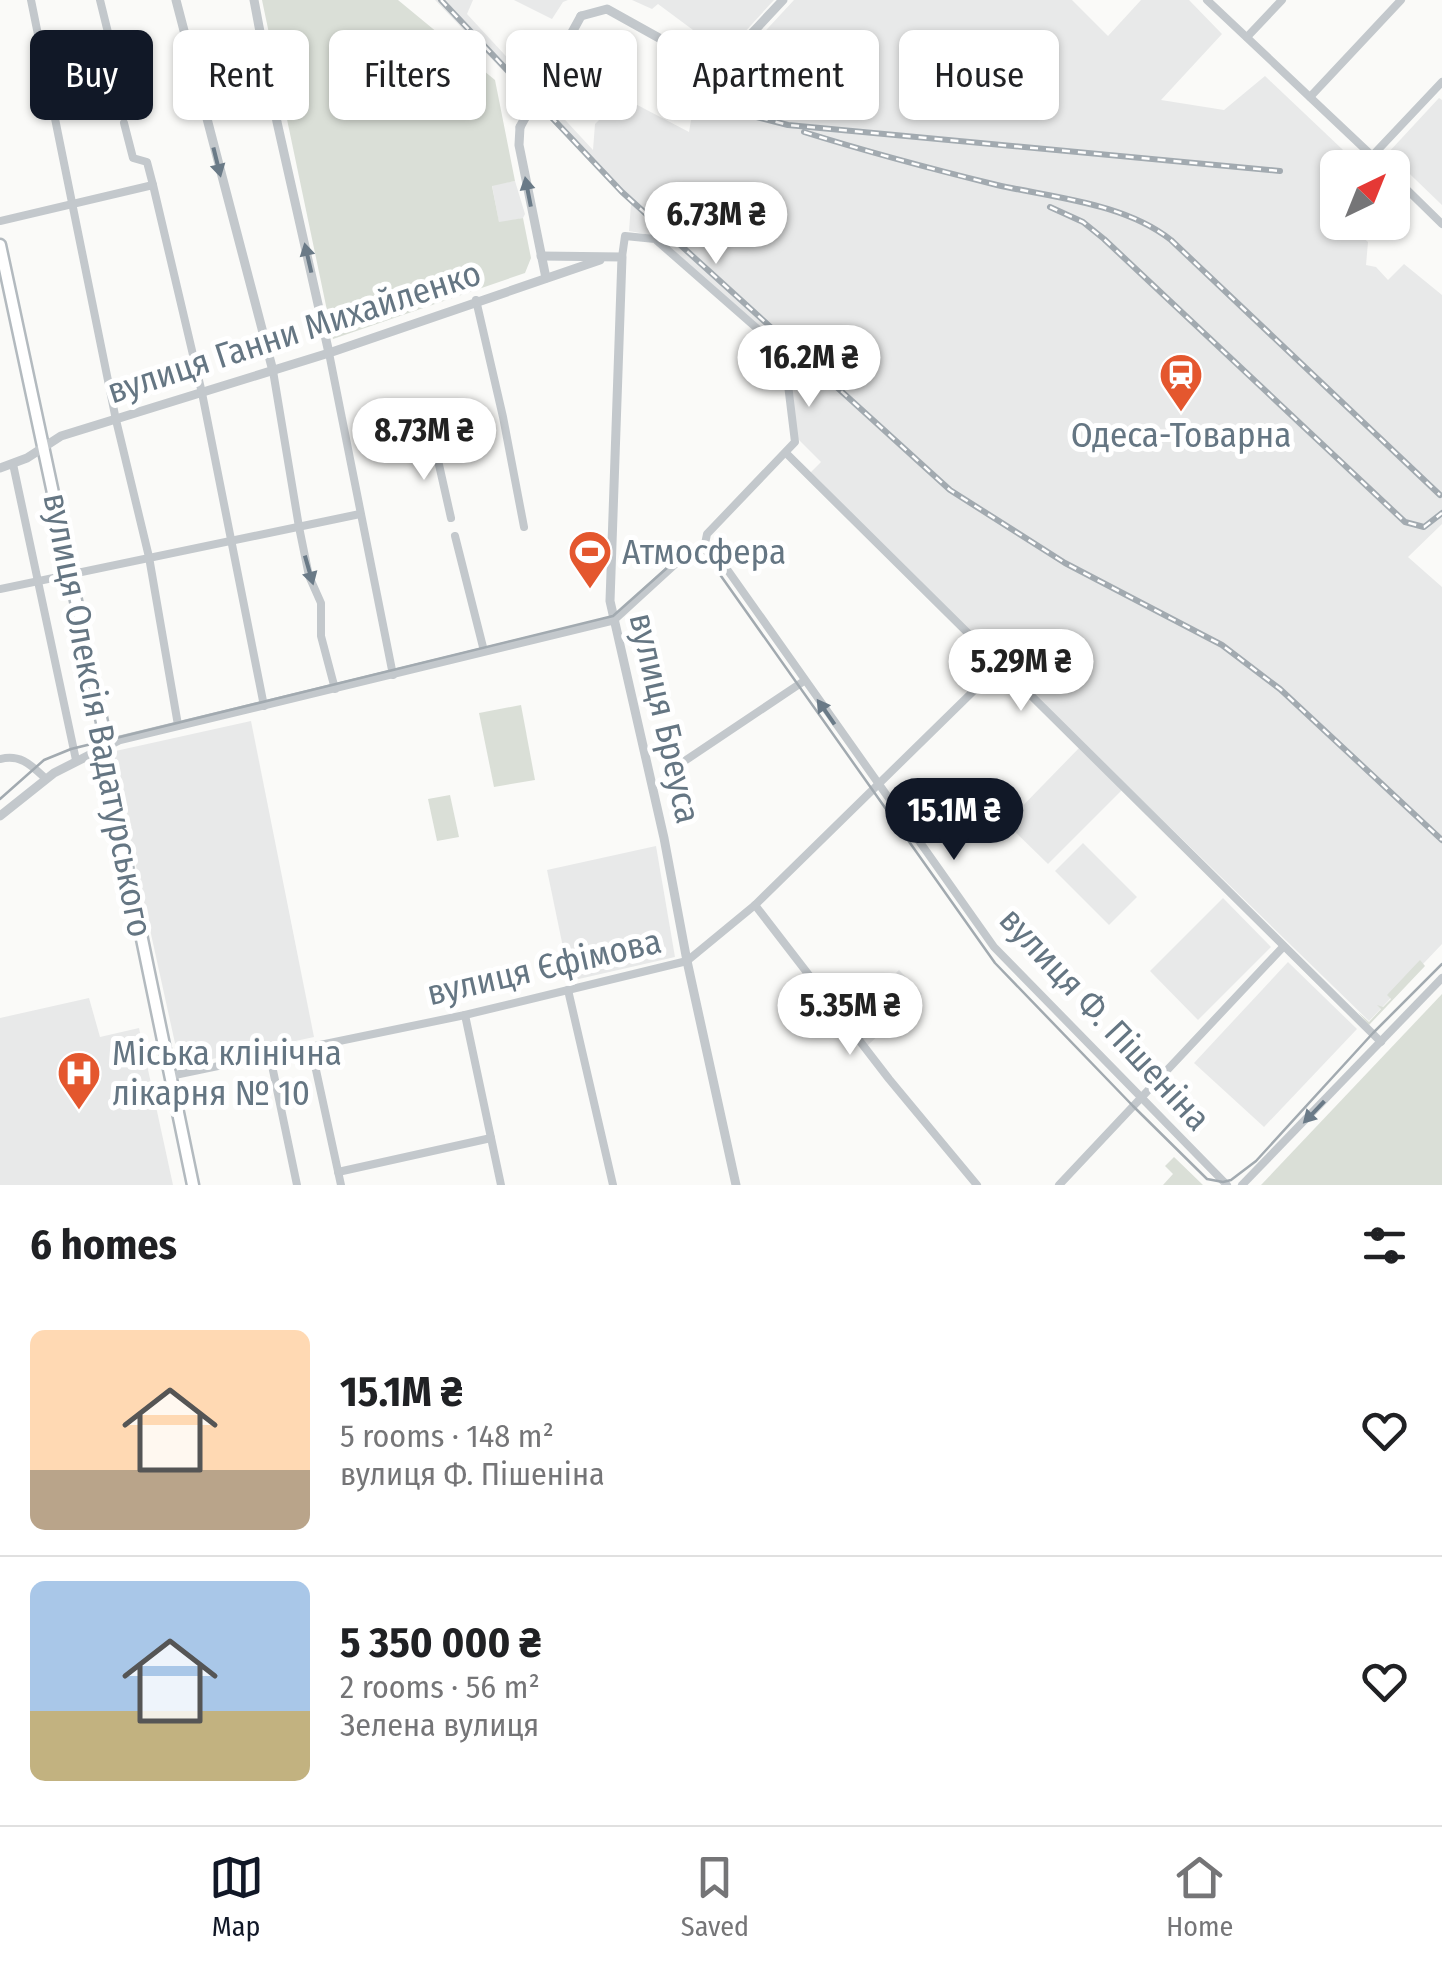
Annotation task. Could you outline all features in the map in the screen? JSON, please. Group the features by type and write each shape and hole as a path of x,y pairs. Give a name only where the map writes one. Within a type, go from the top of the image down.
{"main road":[{"name":"вулиця Олексія Вадатурського","path":"0,244 4,288 45,444 194,1185"}],"street":[{"path":"31,0 38,30"},
{"path":"100,0 107,30"},
{"path":"176,0 273,371 299,527 309,576 321,604 322,636 335,690"},
{"path":"254,0 393,675"},
{"path":"546,278 519,145 520,127 581,16 607,9 696,58 719,61 739,47 783,0"},
{"path":"1207,0 1367,150"},
{"path":"1247,38 1282,0"},
{"path":"1310,97 1401,0"},
{"path":"1379,150 1442,82"},
{"path":"56,120 116,420 149,557 178,725"},
{"path":"124,123 133,158 147,162 153,185 202,393 264,706"},
{"path":"0,221 153,185"},
{"path":"1410,193 1442,224"},
{"path":"0,816 46,778 104,746 614,620 684,556 705,544 706,534 795,442 784,352 654,239 624,236 622,257"},
{"name":"вулиця Ганни Михайленко","path":"540,256 622,257"},
{"name":"вулиця Ганни Михайленко","path":"0,468 27,458 61,436 329,353 609,257"},
{"name":"вулиця Бреуса","path":"622,257 609,587 736,1185"},
{"path":"476,300 504,417 524,526"},
{"path":"433,438 451,518"},
{"path":"786,453 1382,1042"},
{"path":"13,464 76,760"},
{"path":"0,589 360,514"},
{"path":"455,536 484,652"},
{"name":"вулиця Ф. Пішеніна","path":"705,544 712,548 994,947 1227,1185"},
{"name":"вулиця Єфімова","path":"170,1076 466,1015 687,961 755,905 999,666"},
{"path":"680,764 804,681"},
{"path":"0,758 18,758 46,778"},
{"path":"755,905 978,1185"},
{"path":"1059,1185 1283,947"},
{"path":"1242,1185 1442,978"},
{"path":"568,990 613,1185"},
{"path":"466,1015 501,1185"},
{"path":"311,1047 341,1185"},
{"path":"270,1056 297,1185"},
{"path":"338,1172 492,1138"}],"shaded area":[{"path":"262,0 398,0 434,30 329,30 329,120 486,120 486,73 495,80 515,181 492,186 499,222 523,218 531,258 525,273 333,339 287,120 309,120 309,30 268,30"},
{"path":"435,0 473,0 467,14 482,30 464,30"},
{"path":"514,0 568,0 552,19"},
{"path":"632,0 774,0 747,30 693,30 658,4 652,9"},
{"path":"794,0 1072,0 1108,36 1141,0 1189,0 1222,34 1161,100 1224,110 1265,76 1343,150 1320,150 1320,240 1366,240 1366,265 1376,267 1388,280 1404,264 1442,295 1442,524 1408,557 1442,587 1442,944 1369,1021 808,475 821,462 796,437 787,352 656,236 629,231 631,204 550,120 565,120 593,150 595,124 599,120 637,120 637,105 657,115 657,120 666,120 689,132 691,120 879,120 879,30 766,30"},
{"path":"486,35 506,56 506,74 486,53"},
{"path":"1439,98 1442,100 1442,205 1410,174 1410,150 1391,150"},
{"path":"515,181 525,214 523,218 499,223 492,185"},
{"path":"521,705 535,780 494,787 479,713"},
{"path":"251,721 314,1037 180,1066 111,752"},
{"path":"1080,747 1123,789 1048,864 1006,823"},
{"path":"450,795 459,837 437,841 428,799"},
{"path":"1083,843 1137,897 1109,925 1055,871"},
{"path":"656,846 675,957 570,981 547,870"},
{"path":"1223,898 1271,947 1198,1020 1150,971"},
{"path":"1420,960 1425,966 1369,1025 1358,1012 1369,1022 1381,1009 1377,1005 1383,1007 1391,999 1387,995"},
{"path":"1288,962 1357,1029 1264,1127 1194,1063"},
{"path":"899,970 922,994 867,1046 846,1020"},
{"path":"1442,994 1442,1185 1261,1185"},
{"name":"Міська клінічна лікарня № 10","path":"89,998 100,1037 139,1028 173,1185 0,1185 0,1018"},
{"path":"1174,1157 1203,1185 1163,1185 1173,1174 1165,1166"}],"tram line":[{"path":"0,799 44,760 71,749 613,616 686,551 696,549 704,552 995,963 1207,1179 1231,1180 1256,1161 1442,964"}],"railway":[{"path":"441,0 622,192 950,490 1065,563 1222,645 1280,689 1442,840"},
{"path":"768,120 788,125 1280,171"},
{"path":"804,132 973,179 1111,210 1152,228 1171,240 1440,495"},
{"path":"1050,207 1083,222 1104,239 1405,522 1424,527 1442,513"}],"place":[{"name":"Одеса-Товарна","path":"1181,413"},
{"name":"Атмосфера","path":"590,590"},
{"name":"Міська клінічна лікарня № 10","path":"79,1111"}]}
